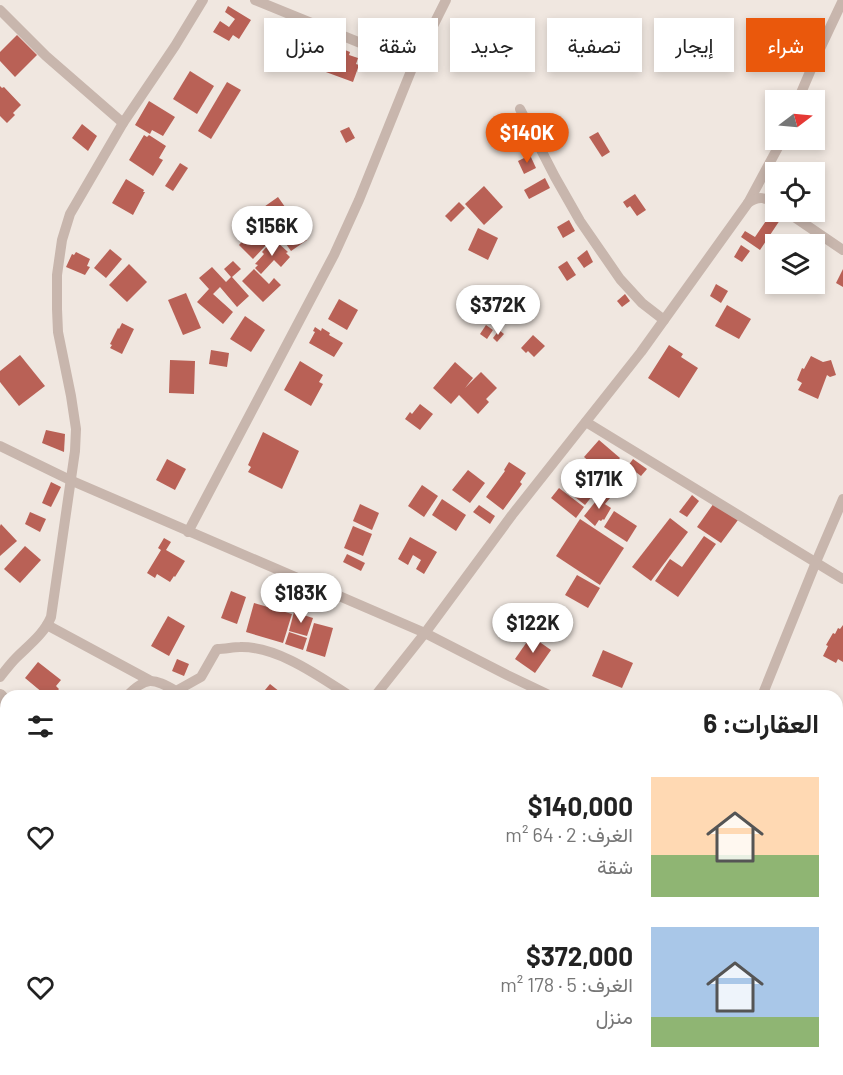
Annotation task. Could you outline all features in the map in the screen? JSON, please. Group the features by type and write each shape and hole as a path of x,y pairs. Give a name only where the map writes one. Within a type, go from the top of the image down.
{"street":[{"path":"0,677 47,625 51,617 75,452 76,429 58,332 57,275 62,240 70,214 123,123 203,0"},
{"path":"255,0 358,42"},
{"path":"437,18 446,0"},
{"path":"802,90 843,0"},
{"path":"0,10 46,56 123,123"},
{"path":"188,532 334,255 411,72"},
{"path":"520,109 580,221 620,279 642,303 664,320"},
{"path":"380,690 664,320 748,203 777,150"},
{"path":"748,203 761,197 765,198"},
{"path":"802,222 843,250"},
{"path":"586,422 843,579"},
{"path":"0,446 188,532 425,633 538,690"},
{"path":"764,690 843,499"},
{"path":"47,625 149,680 159,681 174,690"},
{"path":"178,690 201,676 217,650 241,647 256,649 286,659 302,666 340,690"},
{"path":"133,690 149,680"}],"building":[{"path":"228,6 251,20 239,39 233,35 229,41 213,32 220,21 229,27 235,19 225,12"},
{"path":"17,35 37,55 15,77 0,61 0,52"},
{"path":"346,50 350,52 349,55 358,58 356,64 358,68 353,82 326,72 346,72"},
{"path":"190,71 214,86 197,114 173,99"},
{"path":"227,82 241,90 211,139 198,131"},
{"path":"0,86 4,87 21,105 7,123 0,116"},
{"path":"149,101 175,117 163,136 152,130 150,134 135,125"},
{"path":"82,124 97,136 88,151 72,138"},
{"path":"349,127 355,138 346,143 340,131"},
{"path":"598,132 610,152 602,157 589,137"},
{"path":"144,135 147,137 149,135 166,146 159,158 163,160 153,176 129,160"},
{"path":"530,155 536,168 524,174 518,161"},
{"path":"180,163 188,168 173,191 165,186"},
{"path":"545,178 550,188 529,199 524,190"},
{"path":"126,179 145,192 133,215 112,203"},
{"path":"484,186 503,207 484,225 465,204"},
{"path":"635,194 646,210 637,216 630,206 627,208 623,202"},
{"path":"278,197 302,227 300,229 307,240 291,251 261,209"},
{"path":"459,202 465,208 451,222 445,216"},
{"path":"569,220 575,231 563,238 557,227"},
{"path":"765,222 779,222 771,234 765,234 765,242 760,250 741,237 745,231 755,237"},
{"path":"478,228 498,238 488,260 468,250"},
{"path":"256,232 268,243 253,259 239,245 249,234 252,236"},
{"path":"276,241 290,257 281,267 274,260 261,274 255,268 258,265 255,264 269,244 271,246"},
{"path":"741,245 750,251 742,262 734,257"},
{"path":"110,249 122,259 106,278 94,268"},
{"path":"587,250 593,262 584,268 577,258"},
{"path":"76,252 90,259 87,266 90,267 85,275 66,267 72,254"},
{"path":"233,261 241,269 232,277 249,296 237,307 220,287 213,294 233,312 223,324 197,302 209,289 199,278 212,267 226,282 231,277 224,269"},
{"path":"567,261 576,275 567,281 558,267"},
{"path":"129,264 147,282 127,302 109,285"},
{"path":"254,269 269,284 274,278 281,285 263,302 242,281"},
{"path":"843,269 843,287 836,283"},
{"path":"716,284 728,291 721,303 710,296"},
{"path":"186,293 201,328 183,335 168,300"},
{"path":"625,294 630,301 622,307 617,301"},
{"path":"339,299 358,310 347,330 328,319"},
{"path":"727,305 751,319 739,339 715,326"},
{"path":"245,316 265,330 251,352 230,339"},
{"path":"122,323 134,329 122,354 110,348 112,345 110,344"},
{"path":"486,325 493,330 487,339 480,334"},
{"path":"315,327 321,331 322,328 343,343 334,357 309,343"},
{"path":"499,330 504,334 497,342 493,338"},
{"path":"533,335 545,346 534,357 521,348"},
{"path":"669,345 683,354 681,357 698,368 679,398 648,378"},
{"path":"211,350 229,353 227,367 209,364"},
{"path":"20,355 45,386 19,406 0,382 0,371"},
{"path":"811,356 823,362 831,360 836,375 830,377 827,375 818,399 798,390 802,383 797,380"},
{"path":"170,360 195,361 194,394 169,393"},
{"path":"300,361 323,375 319,382 323,384 311,406 284,390"},
{"path":"455,362 473,378 465,388 481,372 497,388 486,399 489,402 478,414 459,395 451,404 433,388"},
{"path":"420,404 433,414 420,430 405,419"},
{"path":"46,430 65,434 64,452 42,443"},
{"path":"263,432 299,451 282,489 248,472 251,467 248,465"},
{"path":"599,440 620,458 605,475 584,457"},
{"path":"167,459 186,469 175,490 156,480"},
{"path":"633,459 647,469 641,476 628,466"},
{"path":"509,462 526,473 520,482 522,484 503,510 486,497"},
{"path":"468,470 485,483 470,503 452,490"},
{"path":"579,475 597,490 585,505 566,490"},
{"path":"51,482 61,487 51,507 42,503"},
{"path":"422,485 438,496 424,517 408,506"},
{"path":"559,488 584,507 576,518 551,498"},
{"path":"603,492 610,498 605,504 611,508 604,520 599,520 595,526 584,516"},
{"path":"692,495 699,501 687,517 679,512"},
{"path":"442,499 466,515 456,531 432,515"},
{"path":"714,503 738,520 721,543 697,527"},
{"path":"360,504 379,513 372,530 353,521"},
{"path":"479,505 495,516 490,524 473,512"},
{"path":"614,511 637,526 627,542 604,527"},
{"path":"30,512 46,519 40,532 25,524"},
{"path":"670,518 688,532 651,581 632,567"},
{"path":"580,519 624,548 600,585 556,556"},
{"path":"1,524 17,541 0,556 0,526"},
{"path":"353,526 372,534 363,556 344,548"},
{"path":"704,536 716,544 678,597 655,581 670,559 682,567"},
{"path":"410,537 437,552 424,574 416,569 421,560 413,555 408,565 398,559"},
{"path":"164,538 171,542 166,550 185,561 170,582 157,574 155,578 147,573 161,550 158,548"},
{"path":"25,546 41,560 20,583 4,569"},
{"path":"347,554 365,563 361,571 343,562"},
{"path":"577,575 600,588 588,608 565,595"},
{"path":"231,591 246,597 237,624 221,618"},
{"path":"254,603 292,614 283,643 246,632"},
{"path":"294,612 313,618 307,636 289,631"},
{"path":"168,616 185,626 169,656 151,646"},
{"path":"314,623 333,628 325,657 306,651"},
{"path":"843,625 843,662 838,659 836,663 823,656 833,633 835,634"},
{"path":"289,632 307,638 303,650 285,644"},
{"path":"531,636 551,650 535,673 515,659"},
{"path":"603,650 633,663 622,688 592,676"},
{"path":"177,659 189,664 184,676 172,671"},
{"path":"38,662 61,680 56,686 58,690 39,690 25,678"},
{"path":"270,684 278,690 265,690"}]}
